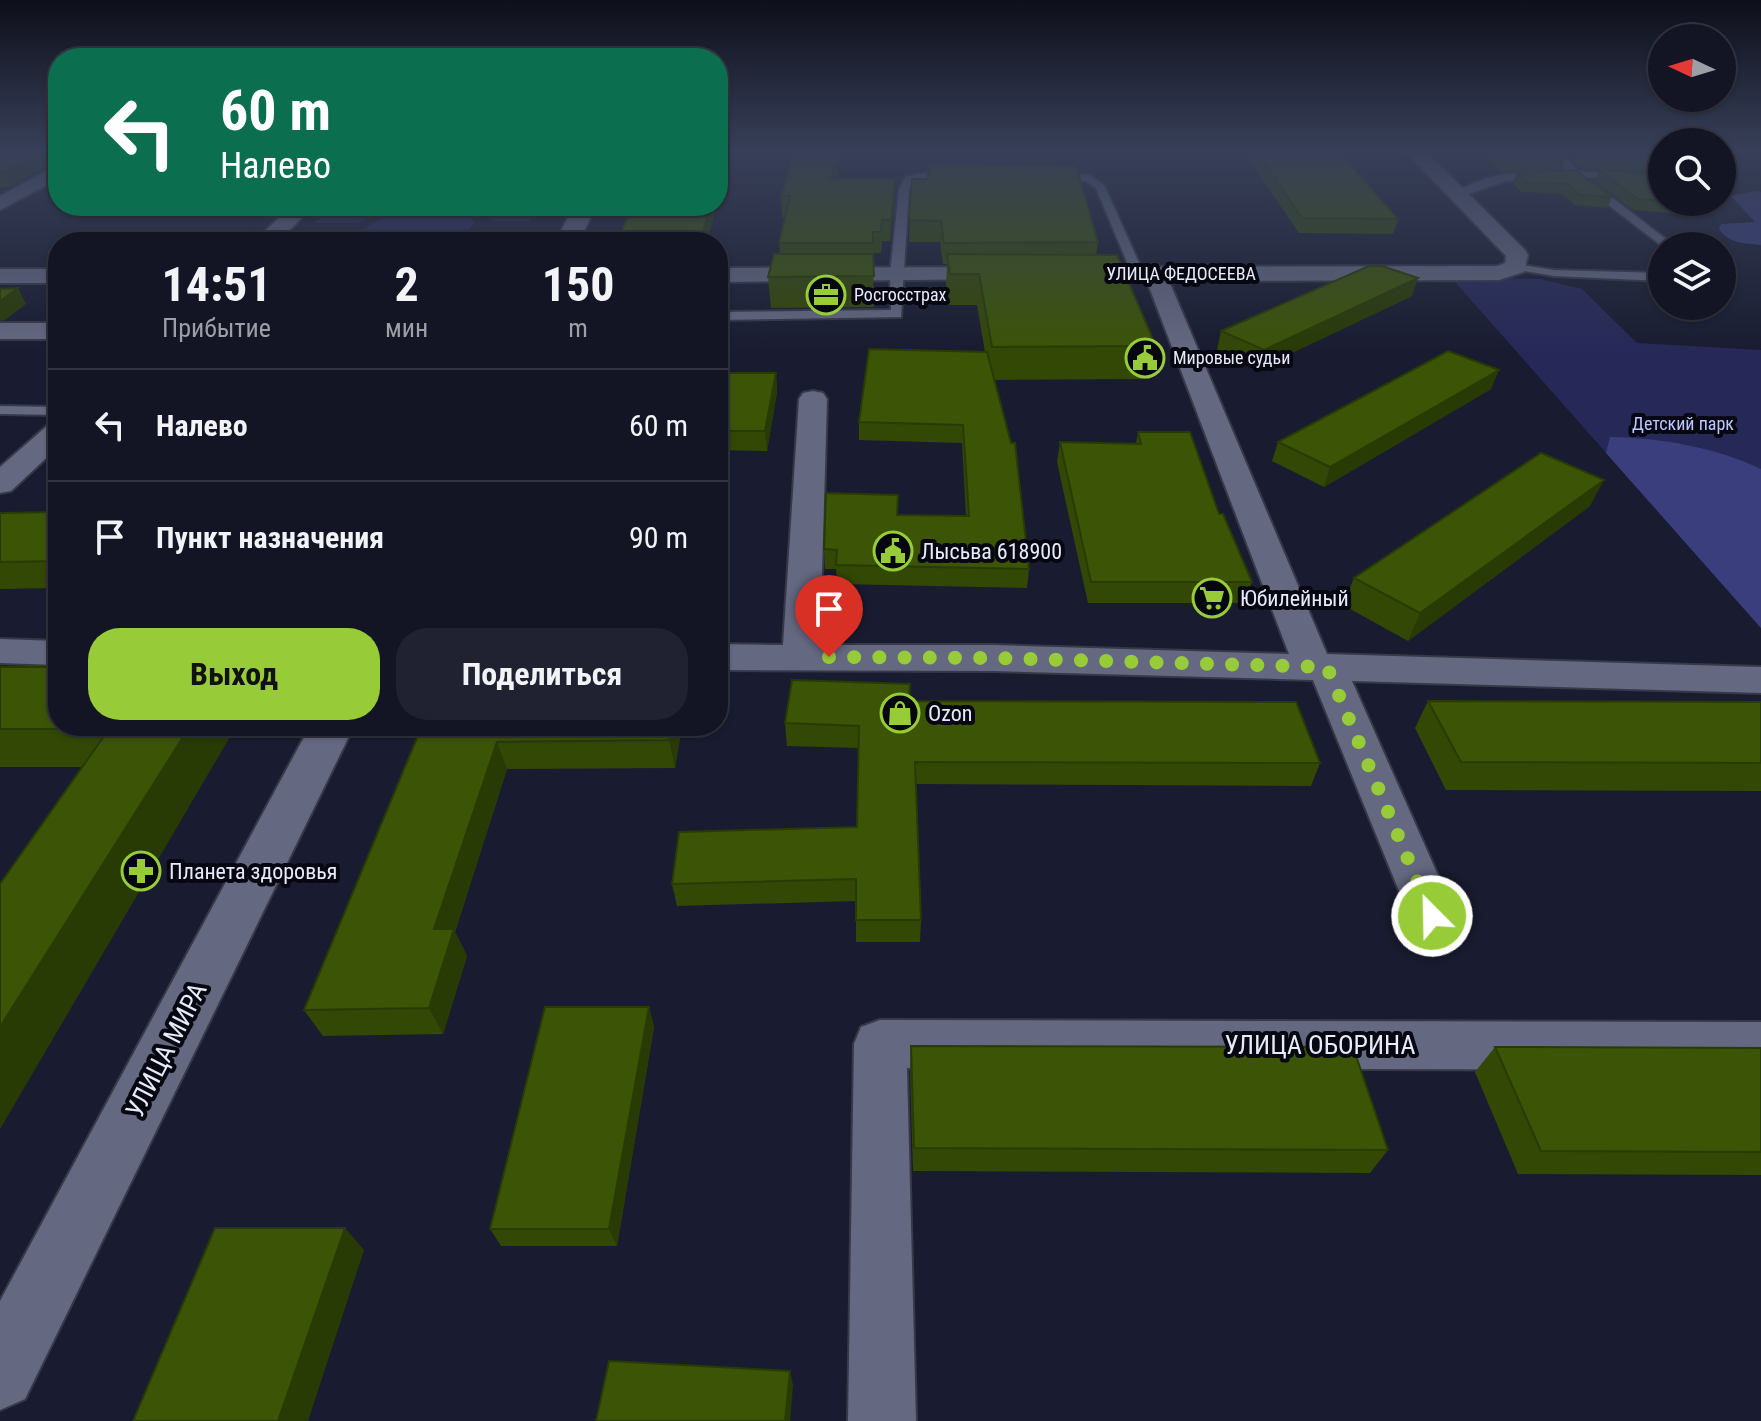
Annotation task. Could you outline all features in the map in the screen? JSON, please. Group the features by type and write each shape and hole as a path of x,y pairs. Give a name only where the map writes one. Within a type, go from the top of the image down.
{"street":[{"path":"1483,219 1517,255 1508,270"},
{"name":"УЛИЦА ФЕДОСЕЕВА","path":"1108,274 1508,270"},
{"path":"728,275 1032,274"},
{"path":"1145,274 1159,283 1320,667 1432,916"},
{"path":"0,276 48,276"},
{"path":"0,331 48,331"},
{"path":"801,657 813,399"},
{"path":"0,484 48,440"},
{"path":"0,651 48,653"},
{"path":"728,657 993,658 1761,680"},
{"name":"УЛИЦА МИРА","path":"0,1374 327,736"},
{"name":"УЛИЦА ОБОРИНА","path":"882,1421 880,1044 1761,1046"}],"lane":[{"path":"728,316 897,314 896,274 901,219"},
{"path":"1117,219 1145,274"},
{"path":"1634,219 1651,232"},
{"path":"1508,270 1648,276"},
{"path":"0,410 48,411"}],"green space":[{"path":"319,219 365,219 357,223 315,223"},
{"path":"381,219 472,219 474,223 466,232 365,232"},
{"path":"489,219 531,219 530,221"},
{"name":"Детский парк","path":"1499,278 1540,279 1582,289 1637,343 1761,350 1761,628 1455,282"}],"shaded area":[{"path":"1761,219 1761,245 1736,241 1736,232 1721,232 1721,224"},
{"path":"1610,437 1687,445 1761,469 1761,628 1606,453"}],"building":[{"path":"626,219 706,219 703,232 621,232"},
{"path":"785,219 891,219 882,220 881,232 873,232 873,243 779,243"},
{"path":"1091,219 1098,242 944,243 941,221 909,220"},
{"path":"774,254 873,254 874,276 768,277"},
{"path":"947,254 1117,255 1156,346 992,347 979,274 950,274"},
{"path":"1369,266 1382,266 1418,278 1264,350 1221,331"},
{"path":"18,288 0,301 0,289"},
{"path":"869,349 987,352 1011,443 1015,443 1029,569 836,565 837,550 824,549 826,493 898,495 897,515 969,516 963,425 859,422"},
{"path":"1448,351 1499,370 1330,467 1278,442"},
{"path":"728,373 776,373 765,431 728,431"},
{"path":"1138,432 1190,432 1219,514 1223,514 1252,582 1091,582 1060,442 1141,444"},
{"path":"1541,453 1604,480 1420,613 1354,578"},
{"path":"48,512 48,561 0,562 0,513"},
{"path":"0,667 48,667 48,729 0,729"},
{"path":"792,680 910,684 909,701 1296,702 1320,763 915,762 921,920 856,920 856,879 672,884 679,832 857,827 859,726 785,723"},
{"path":"1428,701 1761,702 1761,763 1461,762"},
{"path":"104,736 184,736 0,1027 0,884"},
{"path":"418,736 670,736 669,740 497,742 434,929 454,929 429,1008 304,1010"},
{"path":"545,1007 649,1007 609,1229 490,1229"},
{"path":"911,1046 1353,1047 1388,1150 914,1148"},
{"path":"1495,1047 1761,1048 1761,1152 1541,1151"},
{"path":"215,1228 345,1228 278,1421 133,1421"},
{"path":"609,1361 790,1371 785,1421 596,1421"}],"place":[{"name":"Росгосстрах","path":"826,295"},
{"name":"Мировые судьи","path":"1145,358"},
{"name":"Лысьва 618900","path":"893,551"},
{"name":"Юбилейный","path":"1212,598"},
{"name":"Ozon","path":"900,713"},
{"name":"Планета здоровья","path":"141,871"}],"route":[{"path":"829,657 1327,667 1432,916"}]}
